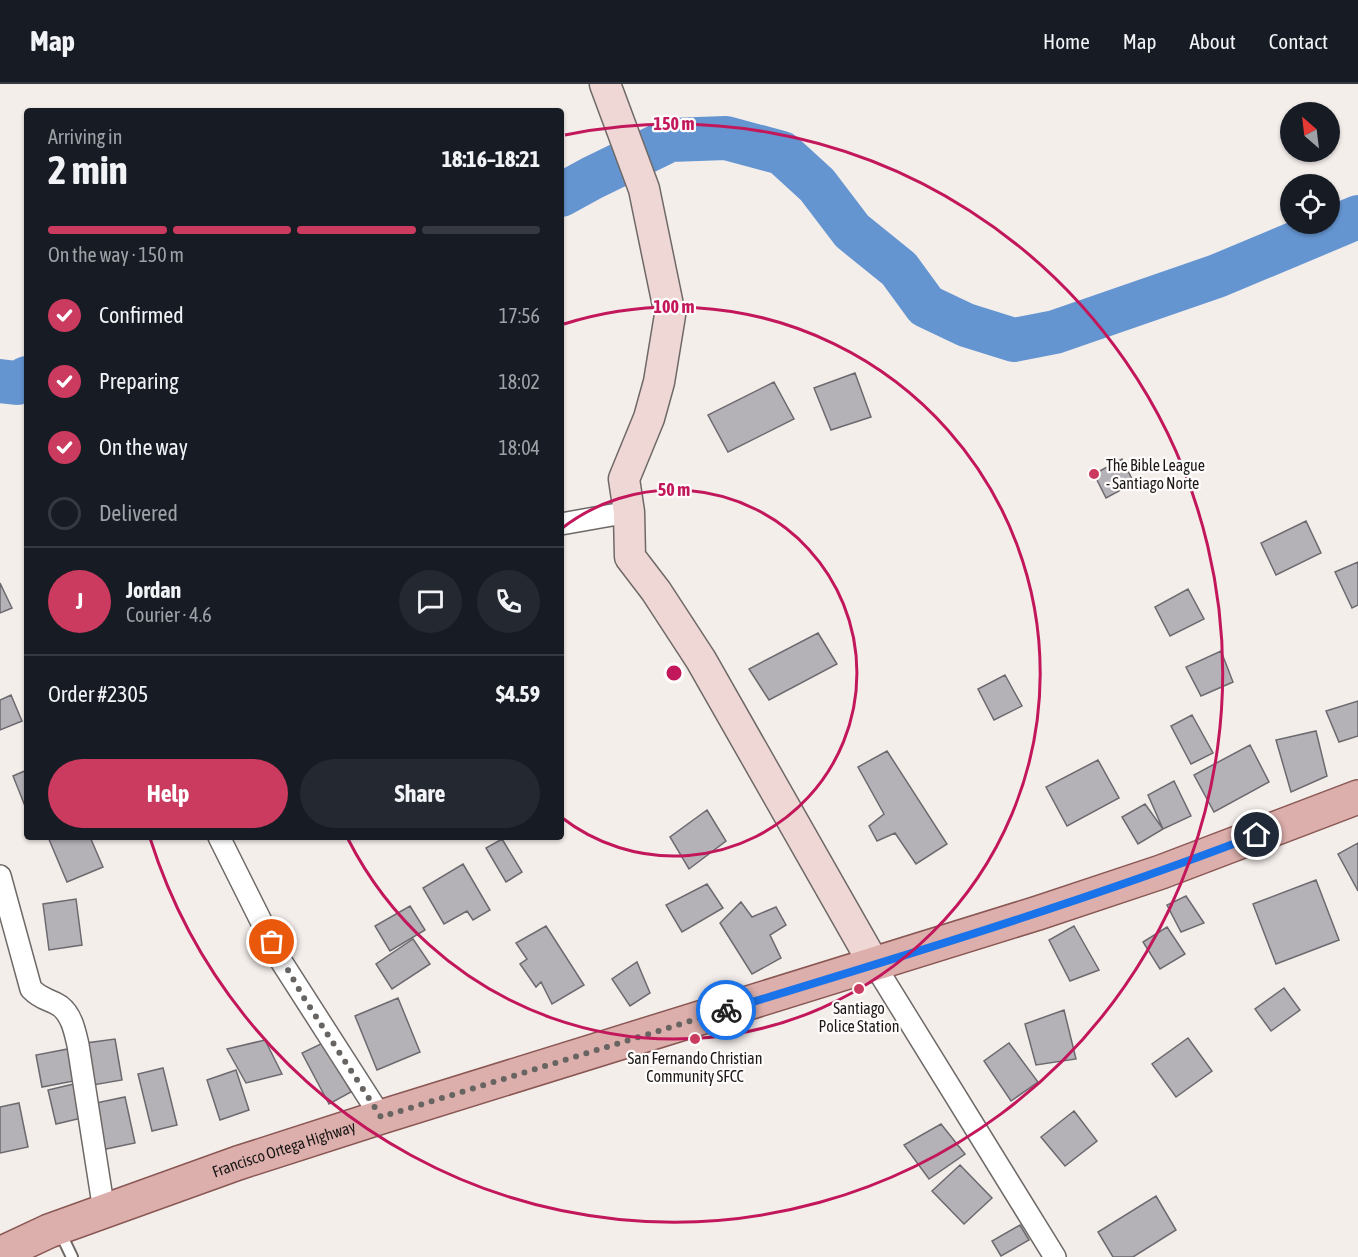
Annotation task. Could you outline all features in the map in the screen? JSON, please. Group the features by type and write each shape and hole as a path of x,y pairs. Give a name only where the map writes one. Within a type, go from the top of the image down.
{"main road":[{"name":"Francisco Ortega Highway","path":"0,1255 58,1228 238,1163 1038,913 1161,872 1358,797"}],"street":[{"path":"605,84 644,189 670,315 659,382 649,418 624,479 630,557 657,591 701,660 874,964 1055,1257"},
{"path":"564,523 628,512"},
{"path":"220,840 281,961 381,1117"},
{"path":"0,876 32,989 40,998 60,1006 72,1023 78,1045 104,1212"}],"lane":[{"path":"58,1228 72,1257"}],"building":[{"path":"855,373 871,417 831,430 814,388"},
{"path":"774,382 794,419 728,452 708,415"},
{"path":"1122,459 1134,483 1106,498 1094,474"},
{"path":"1306,521 1321,553 1276,575 1261,543"},
{"path":"1358,562 1358,605 1352,608 1335,572"},
{"path":"0,583 12,608 0,613"},
{"path":"1188,589 1204,619 1170,636 1155,607"},
{"path":"818,633 837,664 769,700 749,669"},
{"path":"1221,651 1233,682 1201,696 1186,667"},
{"path":"1005,675 1022,706 994,720 978,689"},
{"path":"11,695 22,721 0,730 0,700"},
{"path":"1358,701 1358,736 1339,742 1326,711"},
{"path":"1192,715 1213,753 1191,764 1171,726"},
{"path":"1316,731 1327,776 1291,792 1276,740"},
{"path":"1250,745 1269,782 1214,812 1194,775"},
{"path":"887,751 947,844 916,864 895,833 877,841 869,826 884,814 858,767"},
{"path":"1098,760 1119,798 1067,826 1046,787"},
{"path":"24,771 24,804 13,776"},
{"path":"1174,781 1191,816 1163,829 1148,795"},
{"path":"1145,804 1163,829 1138,844 1122,817"},
{"path":"707,810 726,841 689,869 670,837"},
{"path":"49,840 91,840 103,867 67,882"},
{"path":"503,840 522,872 506,882 486,848"},
{"path":"1358,843 1358,891 1338,854"},
{"path":"463,864 490,910 473,920 467,911 444,924 423,888"},
{"path":"1316,880 1339,940 1276,964 1253,904"},
{"path":"707,884 723,908 682,932 666,905"},
{"path":"1186,896 1204,923 1181,932 1167,905"},
{"path":"76,899 82,945 49,950 43,904"},
{"path":"741,902 752,917 776,907 786,925 770,935 781,958 752,974 720,923"},
{"path":"410,906 425,930 390,951 375,926"},
{"path":"546,926 584,985 552,1004 541,982 536,987 520,964 527,959 516,943"},
{"path":"1074,926 1099,970 1070,981 1049,940"},
{"path":"1167,927 1185,954 1160,969 1143,942"},
{"path":"413,939 430,964 392,989 376,964"},
{"path":"637,962 650,993 630,1006 612,979"},
{"path":"1284,988 1300,1010 1271,1031 1255,1009"},
{"path":"398,998 420,1052 377,1070 355,1016"},
{"path":"1064,1010 1076,1059 1036,1065 1025,1024"},
{"path":"1188,1038 1212,1071 1176,1097 1152,1064"},
{"path":"115,1039 122,1080 93,1085 86,1043"},
{"path":"265,1040 282,1074 246,1083 227,1049"},
{"path":"325,1042 351,1092 329,1104 302,1053"},
{"path":"1009,1043 1038,1082 1011,1101 984,1061"},
{"path":"73,1048 79,1080 42,1087 36,1055"},
{"path":"163,1068 177,1125 152,1131 138,1074"},
{"path":"236,1070 249,1110 220,1120 207,1080"},
{"path":"78,1083 86,1117 56,1124 48,1090"},
{"path":"125,1097 135,1143 101,1150 91,1104"},
{"path":"19,1103 28,1147 0,1153 0,1107"},
{"path":"1074,1111 1097,1141 1065,1166 1041,1137"},
{"path":"941,1124 965,1154 929,1179 904,1145"},
{"path":"960,1165 992,1198 964,1224 932,1191"},
{"path":"1156,1196 1176,1230 1133,1257 1113,1257 1098,1232"},
{"path":"1020,1225 1029,1240 1001,1256 992,1241"}],"waterway":[{"path":"564,193 670,140 726,138 782,153 817,185 852,231 899,269 926,306 966,325 1014,340 1055,332 1217,276 1358,217"},
{"path":"0,381 17,383 24,380"}],"way so far":[{"path":"272,942 304,998 381,1117 726,1010"}],"place":[{"name":"The Bible League - Santiago Norte","path":"1094,474"},
{"name":"Santiago Police Station","path":"859,989"},
{"name":"San Fernando Christian Community SFCC","path":"695,1039"}],"route":[{"path":"726,1010 1038,913 1161,872 1257,835"}]}
